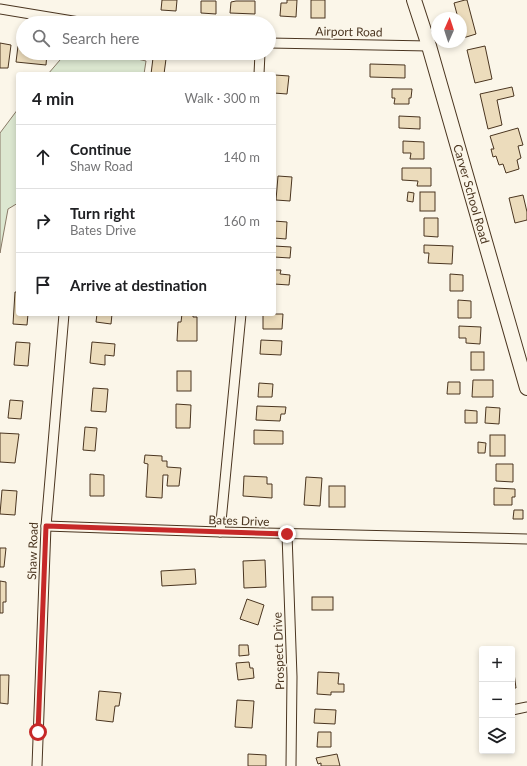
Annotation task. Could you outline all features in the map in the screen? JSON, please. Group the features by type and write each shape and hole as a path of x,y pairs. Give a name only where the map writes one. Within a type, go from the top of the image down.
{"main road":[{"name":"Carver School Road","path":"414,0 429,46 527,388"}],"street":[{"path":"0,9 42,16"},
{"name":"Airport Road","path":"276,43 429,46"},
{"path":"259,72 260,60"},
{"name":"Shaw Road","path":"37,766 46,526 64,316"},
{"path":"220,532 241,316"},
{"name":"Bates Drive","path":"46,526 287,534 527,539"},
{"name":"Prospect Drive","path":"287,534 292,677 291,766"},
{"path":"515,709 527,707"}],"green space":[{"path":"60,60 146,61 144,72 50,72"},
{"path":"16,112 16,204 8,209 0,253 0,133"}],"building":[{"path":"162,0 177,0 176,11 161,10"},
{"path":"287,0 297,0 296,17 280,16 281,3 287,3"},
{"path":"311,0 325,0 325,18 311,18"},
{"path":"467,0 476,34 467,37 467,12 456,12 454,3"},
{"path":"201,1 216,1 216,14 201,13"},
{"path":"255,1 255,14 230,13 231,2"},
{"path":"0,43 11,45 8,68 0,68"},
{"path":"485,46 492,79 475,83 467,50"},
{"path":"16,60 46,60 46,65 16,62"},
{"path":"153,60 166,60 164,72 151,72"},
{"path":"370,64 405,65 405,78 370,77"},
{"path":"276,75 289,76 287,94 276,93"},
{"path":"512,87 514,96 497,100 502,125 488,129 480,94"},
{"path":"392,89 412,89 409,104 394,104 395,98 392,98"},
{"path":"399,116 420,117 420,129 399,128"},
{"path":"518,128 523,145 518,146 521,158 517,160 519,169 506,173 503,164 499,165 496,156 493,157 491,149 494,149 490,136"},
{"path":"403,141 424,142 424,159 410,159 411,153 403,153"},
{"path":"402,168 431,168 431,186 417,186 418,181 402,180"},
{"path":"278,176 292,177 290,201 276,200"},
{"path":"408,192 414,193 413,202 407,201"},
{"path":"420,192 435,192 435,211 420,211"},
{"path":"523,195 527,212 527,220 515,223 509,198"},
{"path":"424,218 438,218 438,237 424,236"},
{"path":"276,221 287,222 286,239 276,238"},
{"path":"424,245 453,246 452,264 428,263 429,253 424,253"},
{"path":"276,246 291,247 290,258 276,257"},
{"path":"276,270 281,270 280,274 290,275 289,285 276,284"},
{"path":"450,274 463,275 463,291 450,291"},
{"path":"16,292 16,316 28,316 27,325 13,324"},
{"path":"458,300 471,301 471,318 458,318"},
{"path":"276,314 283,314 282,329 263,329 263,316 276,316"},
{"path":"97,316 112,316 111,324 96,322"},
{"path":"182,316 197,317 197,341 177,341 178,322 181,322"},
{"path":"459,326 481,327 480,344 466,343 466,338 459,338"},
{"path":"261,340 282,341 281,355 260,354"},
{"path":"16,342 30,343 28,366 14,365"},
{"path":"92,342 115,344 114,356 105,355 105,365 90,363"},
{"path":"471,352 484,352 484,370 471,370"},
{"path":"177,371 191,371 191,391 177,391"},
{"path":"473,380 493,380 493,397 472,397"},
{"path":"448,382 460,382 460,394 447,394"},
{"path":"259,383 273,384 272,397 258,397"},
{"path":"93,388 108,389 106,412 91,411"},
{"path":"10,400 23,401 21,419 8,418"},
{"path":"176,404 191,405 190,428 176,428"},
{"path":"257,406 286,407 285,414 281,414 280,421 256,420"},
{"path":"486,407 500,408 499,424 485,423"},
{"path":"465,410 477,411 477,423 465,423"},
{"path":"85,427 97,428 95,451 83,450"},
{"path":"254,430 283,431 283,444 254,444"},
{"path":"0,433 19,434 15,463 0,462"},
{"path":"490,435 505,435 505,456 490,456"},
{"path":"478,442 486,443 485,453 478,453"},
{"path":"145,455 162,456 162,461 167,461 167,467 181,468 179,486 167,486 168,475 163,475 162,498 146,497 148,464 144,463"},
{"path":"496,464 513,464 513,482 496,481"},
{"path":"90,474 104,475 104,496 90,496"},
{"path":"244,476 267,477 267,484 272,484 272,498 243,496"},
{"path":"306,477 322,478 320,506 304,505"},
{"path":"329,486 345,486 345,507 329,507"},
{"path":"494,488 515,489 515,497 512,497 512,505 494,505"},
{"path":"2,490 17,491 15,515 0,514"},
{"path":"514,510 523,510 523,519 513,519"},
{"path":"0,548 6,548 4,567 0,567"},
{"path":"265,560 266,587 244,588 243,561"},
{"path":"195,569 196,584 162,586 161,571"},
{"path":"0,581 6,582 6,602 3,602 3,613 0,613"},
{"path":"312,597 333,597 333,610 312,610"},
{"path":"247,599 264,605 258,625 240,619"},
{"path":"239,645 248,645 249,655 239,656"},
{"path":"249,662 250,668 253,668 254,678 238,680 236,663"},
{"path":"318,672 339,673 338,684 344,684 344,692 331,692 331,695 317,694"},
{"path":"0,675 9,675 8,704 0,703"},
{"path":"99,691 121,693 119,706 115,706 113,722 96,720"},
{"path":"237,700 254,701 252,728 235,727"},
{"path":"315,709 336,710 335,724 314,723"},
{"path":"318,732 331,732 331,747 317,747"},
{"path":"248,754 266,755 266,766 248,766"},
{"path":"337,754 340,766 321,766 321,763 318,764 316,758"}],"route":[{"path":"38,732 46,526 287,534"}]}
